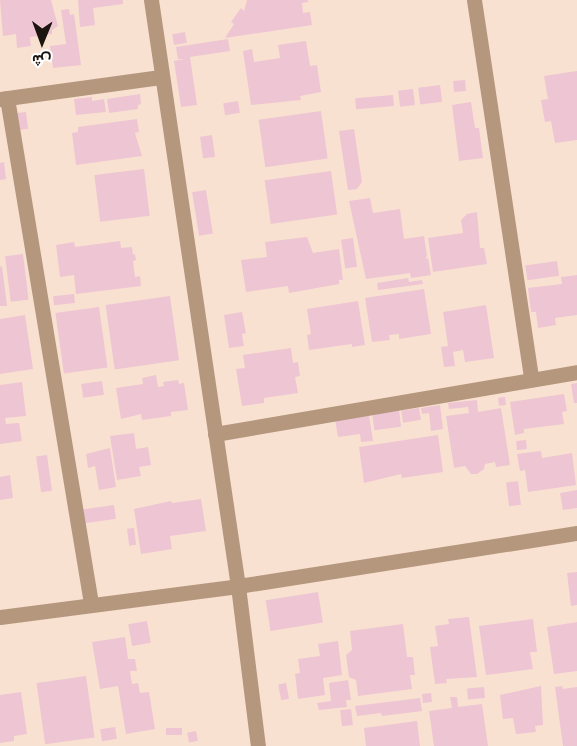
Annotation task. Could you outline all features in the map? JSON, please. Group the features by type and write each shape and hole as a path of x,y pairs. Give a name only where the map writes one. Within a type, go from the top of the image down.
{"street":[{"path":"151,0 238,586 258,746"},
{"path":"474,0 531,379"},
{"path":"91,603 3,98 161,77"},
{"path":"215,434 577,372"},
{"path":"0,617 91,603 238,586 577,533"}],"building":[{"path":"0,0 51,0 58,26 52,30 52,34 30,37 31,46 17,48 16,34 3,36"},
{"path":"78,0 123,0 123,4 93,8 95,25 80,27"},
{"path":"247,0 308,0 302,3 303,13 310,12 312,25 225,38 234,24 231,22 241,8 244,11"},
{"path":"69,9 70,15 74,14 81,65 53,68 50,46 66,44 61,10"},
{"path":"185,32 187,43 174,45 172,34"},
{"path":"228,39 230,51 190,57 197,105 181,107 174,61 184,59 178,59 176,47"},
{"path":"306,41 310,66 317,65 321,92 300,96 301,100 251,105 243,51 252,49 254,62 280,58 278,45"},
{"path":"577,71 577,140 555,143 551,121 545,122 541,100 548,99 544,76"},
{"path":"465,80 466,91 454,92 453,81"},
{"path":"440,85 442,102 420,105 418,88"},
{"path":"413,89 415,105 400,107 398,91"},
{"path":"140,94 141,104 138,105 138,109 109,113 107,99"},
{"path":"393,95 394,106 356,109 355,98"},
{"path":"92,97 92,101 104,99 106,112 76,115 74,99"},
{"path":"238,101 240,113 225,115 223,103"},
{"path":"471,102 475,128 479,128 483,158 459,161 452,105"},
{"path":"321,111 328,159 265,167 259,120"},
{"path":"26,112 28,129 17,130 15,113"},
{"path":"137,119 139,132 135,133 142,156 76,165 72,133 78,132 78,127"},
{"path":"354,129 362,182 357,189 348,190 339,131"},
{"path":"212,135 215,157 203,158 200,137"},
{"path":"4,162 6,179 0,180 0,163"},
{"path":"144,169 150,216 100,222 94,175"},
{"path":"331,171 337,215 271,224 265,180"},
{"path":"206,190 213,233 199,236 192,192"},
{"path":"370,198 373,213 400,209 404,239 424,236 427,256 425,259 428,258 431,275 411,278 410,273 366,279 349,201"},
{"path":"477,212 480,248 484,248 487,264 433,272 428,238 463,233 461,220 467,214"},
{"path":"307,237 313,253 339,249 343,280 339,280 339,284 289,293 288,286 246,292 241,260 267,257 265,242"},
{"path":"353,238 357,267 345,268 341,240"},
{"path":"120,241 121,248 132,247 136,260 133,261 135,277 140,276 141,286 76,294 74,275 60,277 56,245 74,242 75,247"},
{"path":"23,254 29,300 11,302 5,256"},
{"path":"557,261 559,276 527,280 525,265"},
{"path":"2,266 7,306 0,306 0,267"},
{"path":"577,275 577,315 555,318 556,325 538,328 536,312 531,312 528,288 562,284 561,277"},
{"path":"408,278 409,282 422,280 423,284 378,290 377,283"},
{"path":"424,289 431,334 399,339 399,334 389,335 390,340 372,342 365,298"},
{"path":"74,294 75,303 54,305 53,296"},
{"path":"170,296 179,360 115,369 106,305"},
{"path":"358,301 365,345 352,347 352,344 309,350 307,335 311,334 307,309"},
{"path":"486,305 494,358 465,362 463,350 453,352 455,366 444,367 441,347 448,346 443,312"},
{"path":"99,307 107,367 64,374 55,313"},
{"path":"242,312 246,333 242,334 244,346 229,348 224,315"},
{"path":"25,315 33,369 0,374 0,319"},
{"path":"291,348 293,363 298,362 300,376 295,377 298,393 264,398 264,403 242,406 236,369 245,368 243,355"},
{"path":"156,375 158,387 164,386 163,382 178,380 179,384 184,383 188,410 171,412 171,416 142,420 141,414 121,419 116,388 143,384 142,378"},
{"path":"102,381 104,395 83,398 81,384"},
{"path":"22,382 26,416 5,418 6,424 19,423 22,441 0,444 0,385"},
{"path":"577,383 577,403 574,403 571,384"},
{"path":"564,394 567,411 562,412 564,424 524,429 524,433 515,435 510,402"},
{"path":"505,397 506,405 499,406 498,398"},
{"path":"477,400 478,412 501,408 510,465 496,467 495,462 485,464 484,469 477,474 471,474 465,466 454,468 446,416 469,413 468,407 449,409 448,403"},
{"path":"440,405 443,429 431,431 429,413 422,414 421,408"},
{"path":"419,408 421,420 403,423 401,411"},
{"path":"399,410 401,427 374,430 372,413"},
{"path":"369,415 373,441 361,442 360,434 338,437 335,419"},
{"path":"134,433 136,449 148,447 151,465 139,467 141,476 117,480 110,436"},
{"path":"438,435 443,472 402,478 401,474 364,483 359,447"},
{"path":"526,440 527,449 517,450 516,441"},
{"path":"110,448 116,487 99,490 95,466 88,468 86,454"},
{"path":"541,451 542,458 572,453 576,485 528,492 525,470 520,471 517,454"},
{"path":"47,455 52,491 41,492 36,457"},
{"path":"10,475 13,498 0,500 0,477"},
{"path":"518,481 521,505 509,506 506,482"},
{"path":"577,490 577,508 563,510 560,493"},
{"path":"201,499 206,531 170,536 172,549 141,554 134,509 171,501 172,503"},
{"path":"114,505 116,519 84,523 82,509"},
{"path":"134,528 136,545 129,546 127,529"},
{"path":"577,572 577,605 571,606 567,573"},
{"path":"318,592 323,623 271,631 266,600"},
{"path":"469,617 477,677 446,679 447,683 435,684 430,647 438,646 435,626 449,624 448,619"},
{"path":"533,619 537,652 530,652 533,669 486,675 479,626"},
{"path":"147,621 151,643 132,646 128,624"},
{"path":"577,622 577,671 554,674 547,627"},
{"path":"403,624 407,657 413,657 415,675 410,675 412,689 358,696 356,680 349,677 346,655 352,650 350,631"},
{"path":"125,637 128,659 135,659 137,671 130,671 132,684 138,683 140,693 149,692 155,729 126,734 118,686 100,689 92,642"},
{"path":"338,641 342,675 323,678 325,695 298,699 295,674 300,673 298,659 320,656 318,644"},
{"path":"86,676 95,737 45,744 36,683"},
{"path":"348,680 351,700 346,700 347,707 319,710 317,703 331,701 329,683"},
{"path":"286,683 289,699 281,700 278,685"},
{"path":"541,686 543,725 535,726 536,732 516,734 513,718 503,719 500,695"},
{"path":"562,686 563,689 577,687 577,746 563,746 555,687"},
{"path":"484,687 485,698 468,699 467,688"},
{"path":"21,692 27,734 14,736 14,741 0,743 0,695"},
{"path":"431,693 432,702 423,703 422,694"},
{"path":"450,697 457,697 458,707 482,704 488,746 434,746 429,711 452,708"},
{"path":"420,698 422,711 382,716 381,713 357,716 355,706"},
{"path":"351,709 353,725 342,726 340,710"},
{"path":"417,721 420,746 366,746 364,728"},
{"path":"115,727 117,739 102,741 100,729"},
{"path":"166,728 182,728 182,735 166,735"},
{"path":"196,731 198,741 189,743 187,733"}]}
